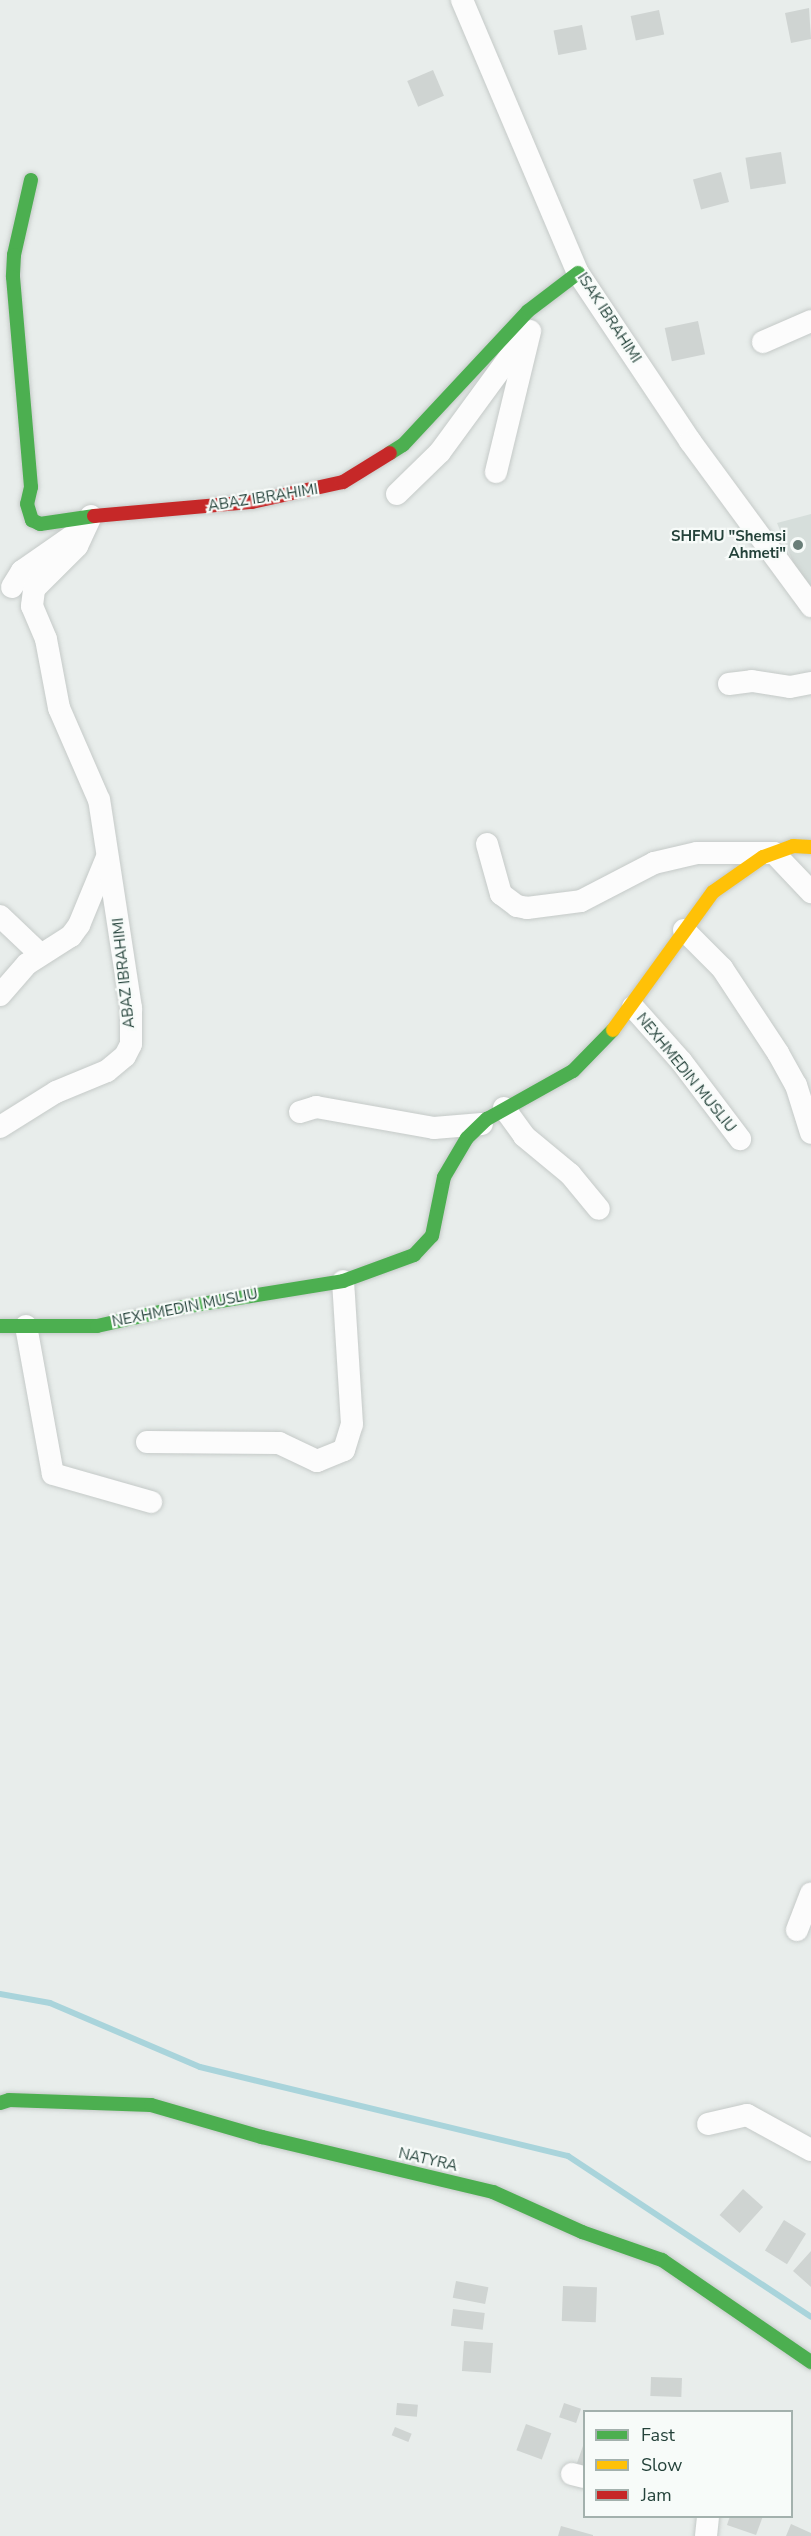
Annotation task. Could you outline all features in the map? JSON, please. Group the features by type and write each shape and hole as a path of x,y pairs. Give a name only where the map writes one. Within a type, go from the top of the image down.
{"street":[{"name":"ISAK IBRAHIMI","path":"462,0 579,273 690,441 811,606"},
{"name":"ABAZ IBRAHIMI","path":"31,180 14,255 13,277 31,487 28,513 40,524 92,516 252,502 343,482 403,446 528,311 579,273"},
{"path":"495,472 530,330 542,301"},
{"path":"763,342 811,321"},
{"path":"396,494 440,452 530,330"},
{"name":"ABAZ IBRAHIMI","path":"0,1127 56,1092 107,1071 125,1056 131,1044 131,1008 99,800 59,708 46,639 32,606 34,589 77,546 92,516"},
{"path":"12,587 22,571 72,537 92,516"},
{"path":"729,684 752,681 790,687 811,683"},
{"name":"NEXHMEDIN MUSLIU","path":"487,844 501,894 508,901 527,908 580,901 673,856 749,850 774,853"},
{"name":"NEXHMEDIN MUSLIU","path":"0,1326 97,1326 183,1306 343,1281 395,1265 414,1255 432,1236 444,1177 467,1138 504,1108 573,1071 633,1007 684,930 713,892 734,875 774,853 793,846 811,847"},
{"name":"ABAZ IBRAHIMI","path":"0,995 40,954 71,936 79,925 104,873 108,853"},
{"path":"774,853 811,892"},
{"path":"0,916 40,954"},
{"path":"684,930 722,968 761,1025 796,1085 811,1133"},
{"name":"NEXHMEDIN MUSLIU","path":"633,1007 681,1061 740,1139"},
{"path":"300,1112 316,1107 434,1128 482,1124"},
{"path":"504,1108 524,1136 564,1168 600,1209"},
{"path":"147,1442 279,1443 317,1461 344,1450 352,1424 343,1281"},
{"path":"26,1326 53,1474 151,1502"},
{"path":"797,1930 811,1894"},
{"name":"NATYRA","path":"0,2103 9,2100 151,2105 262,2137 493,2192 582,2232 662,2260 811,2362"},
{"path":"708,2124 747,2115 811,2150"},
{"path":"706,2536 708,2518"}],"shaded area":[{"name":"SHFMU \"Shemsi Ahmeti\"","path":"811,514 811,588 795,567 777,523"}],"building":[{"path":"809,8 811,39 791,43 785,13"},
{"path":"659,10 664,34 636,40 631,16"},
{"path":"582,25 587,50 558,55 554,31"},
{"path":"433,70 444,96 418,107 407,81"},
{"path":"781,152 786,184 750,189 745,158"},
{"path":"721,172 729,202 701,209 693,180"},
{"path":"698,321 705,354 672,361 665,328"},
{"path":"743,2189 763,2207 740,2233 720,2215"},
{"path":"784,2220 806,2234 787,2264 765,2251"},
{"path":"811,2251 811,2287 793,2271"},
{"path":"456,2281 488,2287 485,2304 453,2298"},
{"path":"563,2286 597,2287 596,2322 562,2321"},
{"path":"453,2309 485,2313 483,2330 451,2326"},
{"path":"464,2341 493,2343 491,2373 462,2371"},
{"path":"651,2377 682,2378 681,2397 650,2396"},
{"path":"397,2403 418,2405 417,2417 396,2415"},
{"path":"564,2403 581,2409 576,2423 559,2417"},
{"path":"526,2424 551,2433 542,2460 516,2450"},
{"path":"395,2427 412,2434 408,2442 392,2435"},
{"path":"583,2446 583,2466 577,2463"},
{"path":"729,2518 762,2518 756,2535 727,2525"},
{"path":"791,2524 811,2533 811,2536 786,2536"},
{"path":"561,2526 593,2535 593,2536 558,2536"}],"waterway":[{"path":"0,1994 50,2003 200,2067 568,2156 811,2317"}],"traffic: fast":[{"path":"31,180 14,255 13,277 31,487 27,504 32,520 40,524 94,516"},
{"path":"390,453 403,445 528,311 578,273"},
{"path":"0,1326 97,1326 183,1307 343,1281 414,1255 432,1236 444,1177 467,1138 487,1119 573,1071 613,1030"},
{"path":"0,2103 9,2100 151,2105 262,2137 493,2192 582,2232 662,2260 811,2362"}],"traffic: slow":[{"path":"613,1030 713,892 763,857 793,846 811,847"}],"traffic: jam":[{"path":"94,516 252,502 343,482 390,453"}],"place":[{"name":"SHFMU \"Shemsi Ahmeti\"","path":"798,545"}]}
